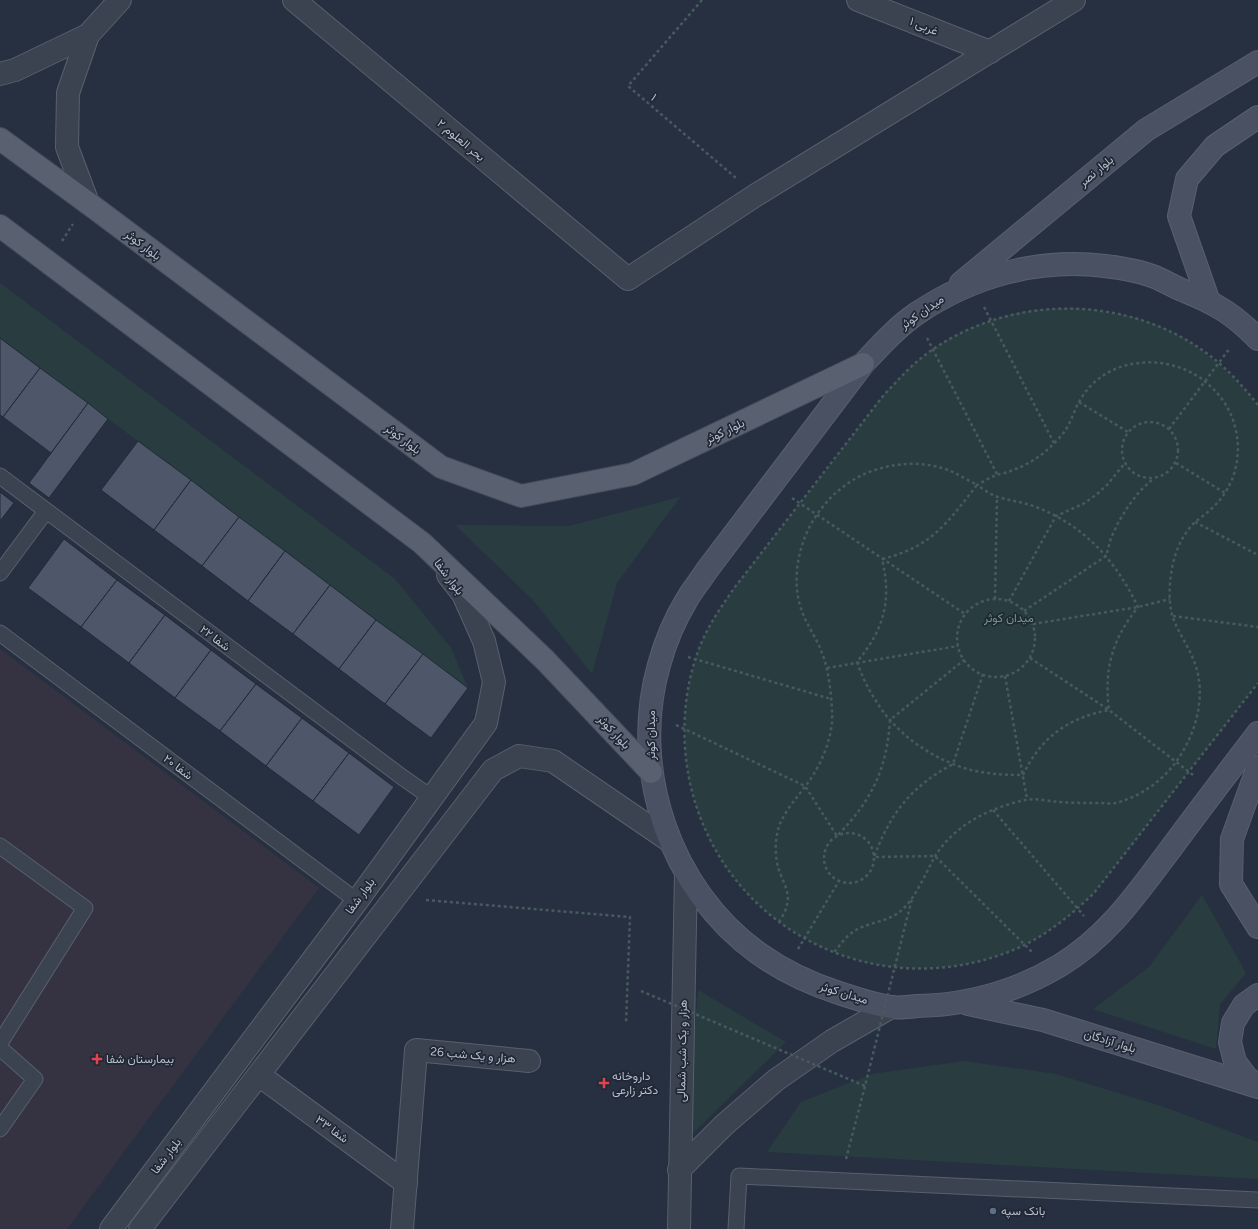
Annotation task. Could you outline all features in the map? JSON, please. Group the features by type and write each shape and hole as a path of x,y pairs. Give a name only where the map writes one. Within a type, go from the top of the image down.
{"main road":[{"name":"بلوار نصر","path":"945,296 1146,130 1258,62"},
{"path":"1209,302 1179,216 1187,179 1215,146 1258,117"},
{"name":"بلوار کوثر","path":"0,139 441,467 521,496 634,474 863,364"},
{"name":"بلوار کوثر","path":"0,226 422,542 545,660 651,772"},
{"name":"میدان کوثر","path":"1252,333 1219,307 1154,276 1119,268 1084,264 1048,265 1012,270 972,284 945,296 915,315 888,337 863,364 772,484 687,600 670,631 657,672 651,700 649,736 651,772 658,807 670,840 686,873 706,902 730,929 757,953 820,987 854,998 891,1007 961,1003 996,995 1030,982 1061,965 1090,944 1121,914 1258,733"},
{"path":"1258,767 1232,839 1230,884 1258,927"},
{"path":"1258,995 1244,1005 1233,1022 1230,1042 1235,1062 1247,1078 1258,1086"},
{"name":"بلوار آزادگان","path":"961,1003 1043,1020 1258,1086"}],"street":[{"path":"0,74 15,70 88,35 120,0"},
{"name":"بحر العلوم ۲","path":"294,0 628,279 756,195"},
{"name":"غربی ۱","path":"858,0 990,52"},
{"path":"756,195 1074,0"},
{"path":"88,35 68,93 67,147 88,203"},
{"name":"بلوار شفا","path":"111,1229 357,901 486,723 494,682 484,641 463,594 422,542"},
{"name":"بلوار شفا","path":"140,1229 493,770 520,756 554,761 670,840"},
{"name":"هزار و یک شب شمالی","path":"679,1229 686,873"},
{"path":"679,1170 724,1125 776,1080 832,1041 891,1007"},
{"name":"هزار و یک شب 26","path":"406,1183 416,1050 529,1061"},
{"name":"شفا ۳۳","path":"259,1075 406,1183"},
{"path":"402,1229 406,1183"}],"lane":[{"name":"شفا ۲۲","path":"0,476 432,798"},
{"path":"0,573 46,511"},
{"name":"شفا ۲۰","path":"0,634 357,901"},
{"path":"0,846 85,908 0,1043"},
{"path":"0,1048 35,1079 0,1129"},
{"path":"736,1229 739,1176 1258,1200"}],"path":[{"name":"۱","path":"702,0 628,86 756,195"},
{"path":"48,262 88,203"},
{"path":"972,284 1054,443"},
{"path":"1258,405 1243,386 1219,363 1196,346 1168,330 1139,319 1108,311 1077,308 1045,309 1014,314 984,322 955,336 933,350 905,372 883,396 735,587 718,612 703,640 696,659 686,700 684,729 686,763 692,794 706,831 716,852 734,878 756,902 779,922 804,938 834,952 864,962 888,966 927,969 958,966 989,959 1025,944 1046,933 1078,909 1094,893 1258,683"},
{"path":"915,315 998,474"},
{"path":"1169,429 1219,363 1252,333"},
{"path":"834,952 850,934 863,927 888,919 904,908 922,882 935,856 947,841 960,829 976,818 993,810 1027,799 1075,803 1114,803 1132,797 1146,790 1164,776 1176,762 1192,731 1198,708 1199,685 1194,661 1173,616 1170,599 1170,576 1178,547 1185,534 1195,522 1211,509 1225,493 1233,477 1238,455 1236,432 1229,410 1216,390 1198,375 1177,366 1166,363 1143,362 1121,367 1110,372 1083,394 1067,428 1054,443 1034,460 1021,467 998,474 977,485 951,518 932,537 908,551 896,556 882,559"},
{"path":"1079,402 1128,432"},
{"path":"1148,422 1161,424 1169,429 1175,436 1178,445 1176,462 1170,470 1163,475 1154,478 1145,478 1130,469 1122,455 1124,439 1128,432 1143,423 1148,422"},
{"path":"1009,601 1056,516 1083,504 1096,495 1107,486 1125,462"},
{"path":"1176,462 1225,493"},
{"path":"779,922 788,904 786,886 778,867 776,856 778,827 794,800 818,767 827,745 832,722 831,699 826,668 822,653 802,613 796,578 801,547 806,533 817,514 832,496 857,478 886,466 916,464 936,466 954,473 997,497 1017,500 1037,507 1074,527 1091,540 1119,572 1138,606"},
{"path":"1024,611 1106,556 1122,515 1140,491 1154,478"},
{"path":"772,484 965,614"},
{"path":"995,599 997,497"},
{"path":"1195,522 1258,555"},
{"path":"857,662 867,650 882,622 887,590 886,574 882,559"},
{"path":"995,599 1009,601 1024,611 1033,624 1035,636 1034,647 1030,658 1015,672 1005,676 983,674 972,669 964,660 958,646 957,635 960,625 965,614 973,606 983,601 995,599"},
{"path":"1033,624 1170,599"},
{"path":"1109,710 1107,678 1114,647 1128,619 1138,606"},
{"path":"1173,616 1258,627"},
{"path":"826,668 958,646"},
{"path":"664,650 831,699"},
{"path":"1030,658 1109,710 1214,791"},
{"path":"964,660 890,720 889,739 880,775 872,792 850,823 829,843 825,853 825,864 830,874 839,881 848,883 859,882 867,876 873,867 874,857 882,837 888,825 904,802 918,787 935,774 954,764 983,674"},
{"path":"857,662 865,683 876,702 890,720 919,746 936,756 970,769 1005,775 1023,775"},
{"path":"1005,676 1027,799"},
{"path":"1023,775 1029,762 1038,750 1058,731 1082,717 1109,710"},
{"path":"650,713 805,786 837,836"},
{"path":"993,810 1100,935"},
{"path":"837,836 847,833 857,834 866,839 872,847 874,857"},
{"path":"874,857 935,856 1051,970"},
{"path":"786,970 839,881"},
{"path":"841,1181 912,896"},
{"path":"396,898 630,917 626,1023"},
{"path":"641,991 865,1086"}],"shaded area":[{"name":"بیمارستان شفا","path":"0,649 319,888 67,1229 0,1229"}],"green space":[{"path":"0,283 395,579 451,648 468,688 0,338"},
{"name":"میدان کوثر","path":"1054,308 1077,308 1137,318 1155,324 1189,341 1219,364 1258,405 1258,683 1094,893 1049,931 1018,948 965,964 912,968 860,961 812,942 769,914 733,877 706,831 689,778 686,761 684,725 688,690 697,655 710,625 735,587 883,396 904,373 935,348 988,321 1027,311"},
{"path":"680,497 617,583 592,674 533,600 455,525 569,526"},
{"path":"1202,895 1246,973 1220,1004 1216,1049 1093,1009 1149,967"},
{"path":"698,990 786,1042 686,1140"},
{"path":"964,1061 1056,1074 1164,1107 1258,1142 1258,1179 767,1152 801,1102 872,1074"}],"building":[{"path":"0,338 40,368 3,417 0,415"},
{"path":"40,368 88,403 51,453 3,417"},
{"path":"88,403 108,419 49,498 29,483"},
{"path":"138,441 191,480 154,530 101,490"},
{"path":"191,480 239,517 202,566 154,530"},
{"path":"0,492 14,503 0,521"},
{"path":"239,517 285,551 248,601 202,566"},
{"path":"64,539 117,580 81,627 28,588"},
{"path":"285,551 330,585 293,634 248,601"},
{"path":"117,580 165,615 129,663 81,627"},
{"path":"330,585 376,620 339,669 293,634"},
{"path":"165,615 211,650 175,698 129,663"},
{"path":"376,620 423,654 385,704 339,669"},
{"path":"211,650 256,684 220,731 175,698"},
{"path":"423,654 468,688 431,738 385,704"},
{"path":"256,684 302,718 266,766 220,731"},
{"path":"302,718 349,753 313,801 266,766"},
{"path":"349,753 394,787 359,835 313,801"}],"place":[{"name":"بیمارستان شفا","path":"97,1059"},
{"name":"داروخانه دکتر زارعی","path":"604,1083"},
{"name":"بانک سپه","path":"993,1211"}]}
